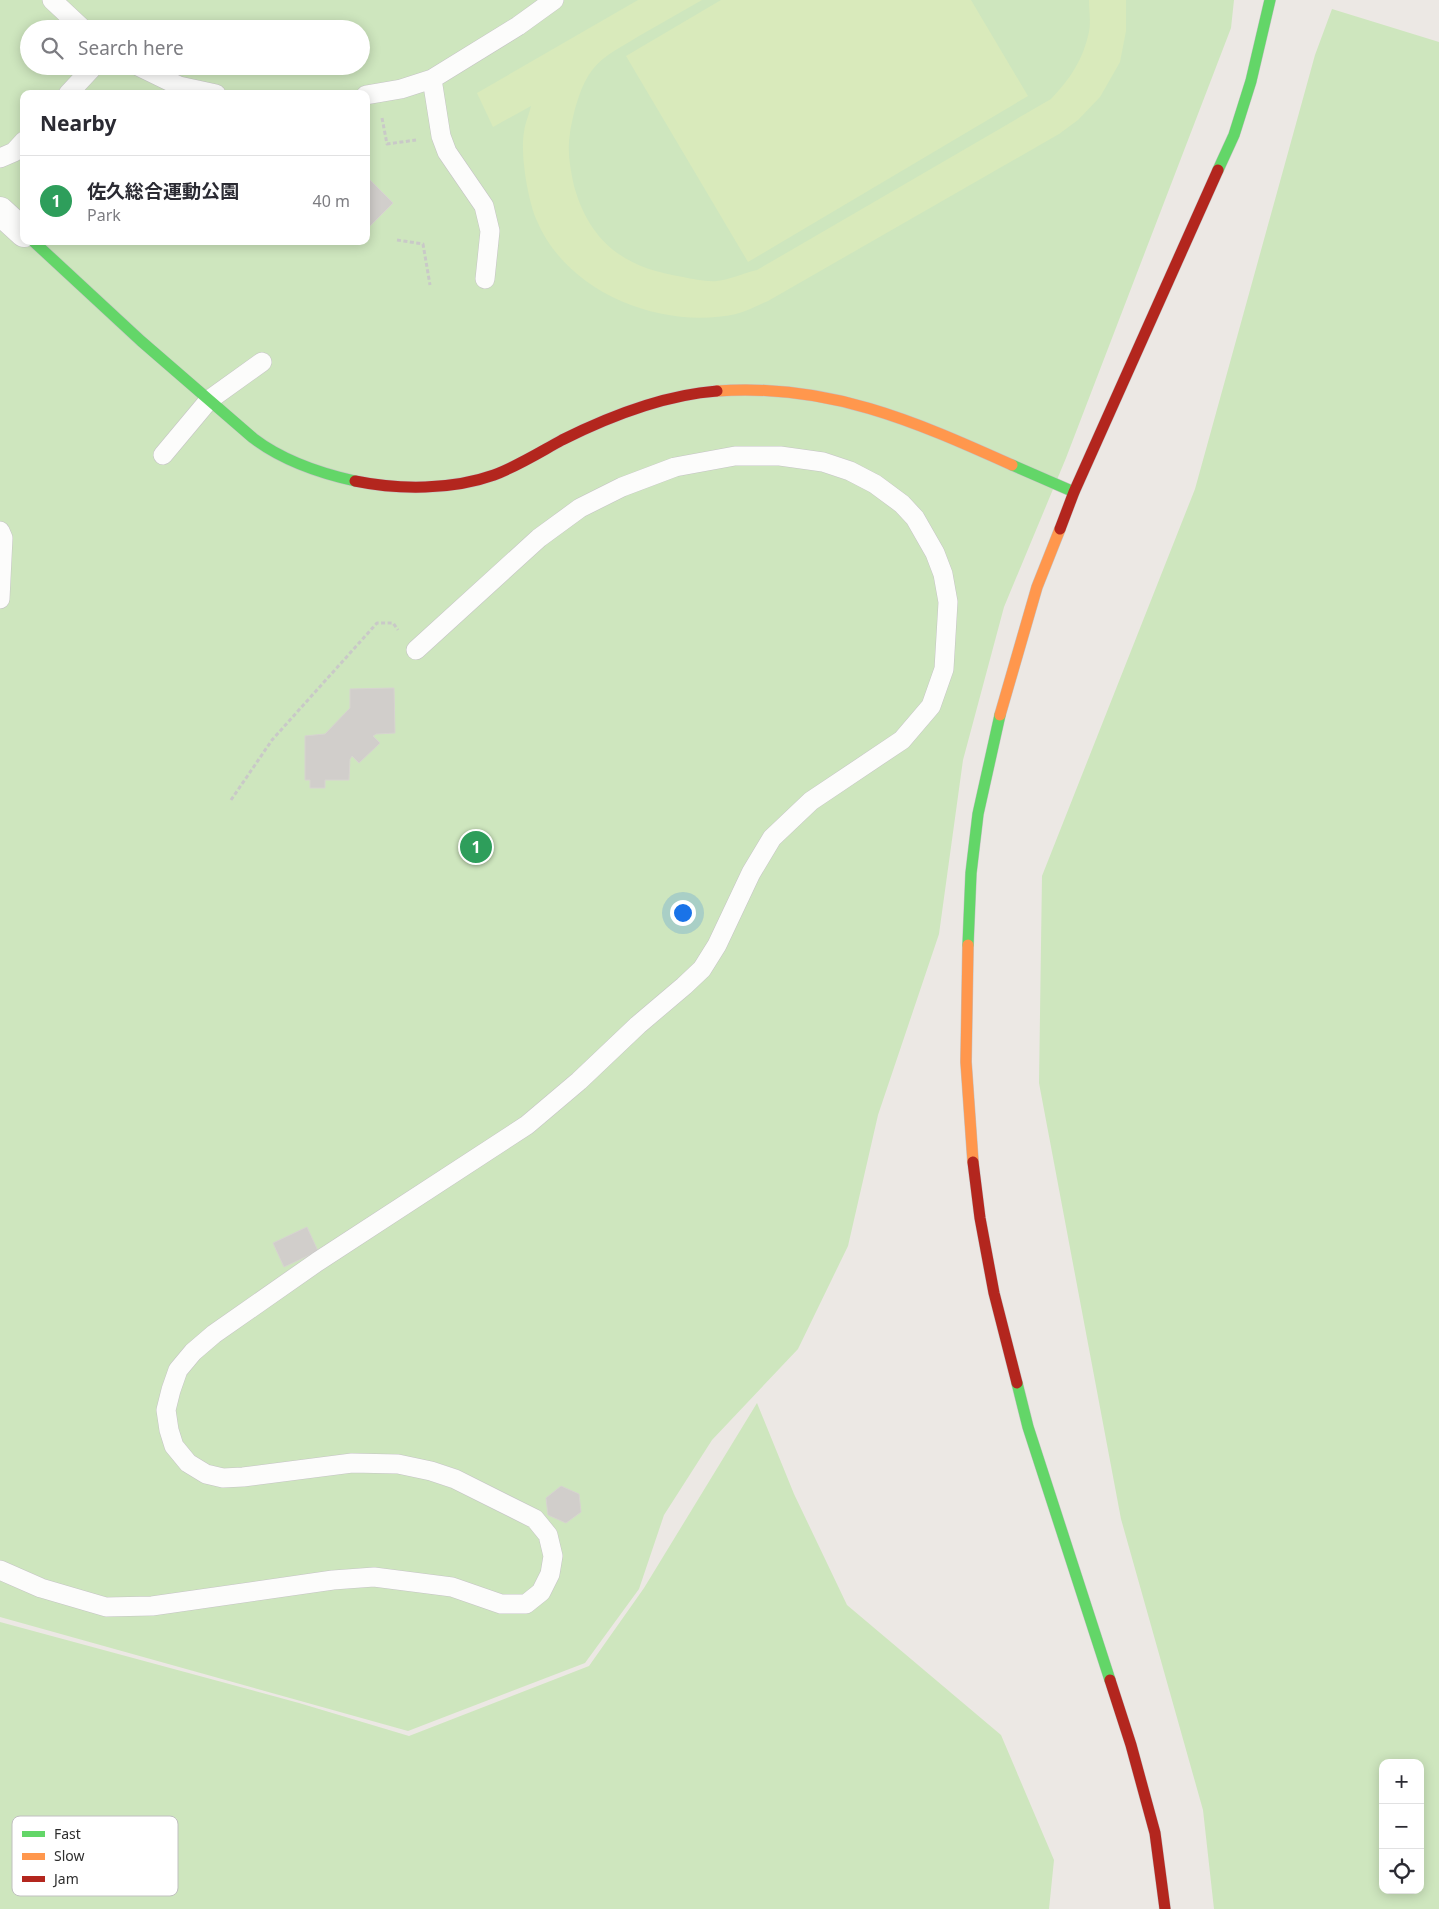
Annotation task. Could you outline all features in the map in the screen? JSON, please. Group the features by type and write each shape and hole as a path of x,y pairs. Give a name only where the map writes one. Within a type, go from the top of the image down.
{"street":[{"path":"1165,1909 1156,1833 1131,1746 1028,1427 994,1293 980,1218 970,1136 966,1062 966,982 971,873 978,814 989,760 1013,669 1038,587 1074,492 1234,135 1251,81 1270,0"},
{"path":"0,211 20,228"},
{"path":"37,245 148,349 268,448 321,473 348,481 377,486 405,487 469,482 500,473 568,438 630,410 664,400 728,390 765,389 831,397 903,419 1074,492"}],"lane":[{"path":"52,0 74,20"},
{"path":"371,94 401,89 432,79 518,26 554,0"},
{"path":"72,90 86,75"},
{"path":"156,75 179,86 198,90"},
{"path":"432,79 441,136 447,152 484,206 490,231 485,279"},
{"path":"0,158 14,152 20,145"},
{"path":"162,455 209,400 262,362"},
{"path":"0,1570 41,1588 106,1607 152,1606 333,1580 374,1576 452,1587 501,1604 526,1604 540,1592 550,1574 553,1556 548,1535 535,1519 455,1479 431,1471 398,1464 352,1463 243,1478 223,1478 206,1474 194,1467 188,1463 174,1446 169,1430 166,1410 178,1370 193,1352 230,1323 317,1262 527,1125 579,1081 638,1025 702,969 717,945 751,873 772,838 811,801 902,740 931,706 944,669 948,602 943,574 935,553 915,518 902,504 875,484 850,470 823,462 780,456 735,456 675,467 622,487 580,508 539,538 416,650"},
{"path":"0,530 3,538 0,598"}],"path":[{"path":"371,94 387,144 441,136"},
{"path":"397,240 423,244 430,285"},
{"path":"231,800 272,740 377,623 393,623 416,650"}],"green space":[{"path":"0,0 1234,0 1231,28 1066,458 1004,607 963,760 939,934 878,1115 848,1246 798,1349 712,1440 664,1515 639,1589 585,1663 408,1731 0,1617"},
{"path":"638,0 702,0 614,51 597,64 588,76 578,100 570,133 569,160 574,186 581,206 590,223 613,250 644,267 662,273 708,281 726,279 757,270 1051,99 1070,76 1083,51 1090,28 1089,0 1126,0 1126,31 1120,62 1100,97 1078,120 1059,134 768,301 736,314 708,318 678,316 649,311 621,301 594,287 571,269 551,247 537,221 531,202 524,165 523,141 525,125 531,106 493,127 477,93"},
{"path":"721,0 971,0 1028,96 748,262 626,56"},
{"path":"1332,9 1439,42 1439,1909 1214,1909 1203,1810 1121,1519 1039,1083 1042,876 1195,489 1315,55"},
{"path":"757,1403 794,1494 847,1605 1001,1735 1054,1860 1049,1909 0,1909 0,1622 299,1703 409,1736 589,1666 644,1588"}],"building":[{"path":"370,180 393,203 370,226"},
{"path":"394,688 395,733 376,734 373,736 380,743 359,763 352,756 350,759 349,780 325,780 325,788 310,788 310,780 305,780 305,736 325,734 350,708 350,689"},
{"path":"307,1227 318,1251 284,1267 273,1243"},
{"path":"561,1486 579,1494 581,1512 566,1523 548,1515 546,1498"}],"traffic: fast":[{"path":"1218,170 1234,135 1251,81 1270,0"},
{"path":"37,245 141,341 253,438 289,460 328,474 355,481"},
{"path":"1012,465 1074,492"},
{"path":"968,945 971,873 978,814 1000,715"},
{"path":"1017,1383 1028,1427 1110,1680"}],"traffic: slow":[{"path":"717,391 758,390 796,393 833,399 869,408 905,420 1012,465"},
{"path":"1000,715 1037,587 1060,529"},
{"path":"968,945 966,1062 973,1162"}],"traffic: jam":[{"path":"1060,529 1074,492 1218,170"},
{"path":"355,481 389,486 425,487 461,484 478,480 512,467 562,440 618,415 677,397 717,391"},
{"path":"973,1162 980,1218 994,1293 1017,1383"},
{"path":"1110,1680 1131,1745 1155,1833 1165,1909"}],"place":[{"name":"佐久総合運動公園","path":"476,847"}]}
